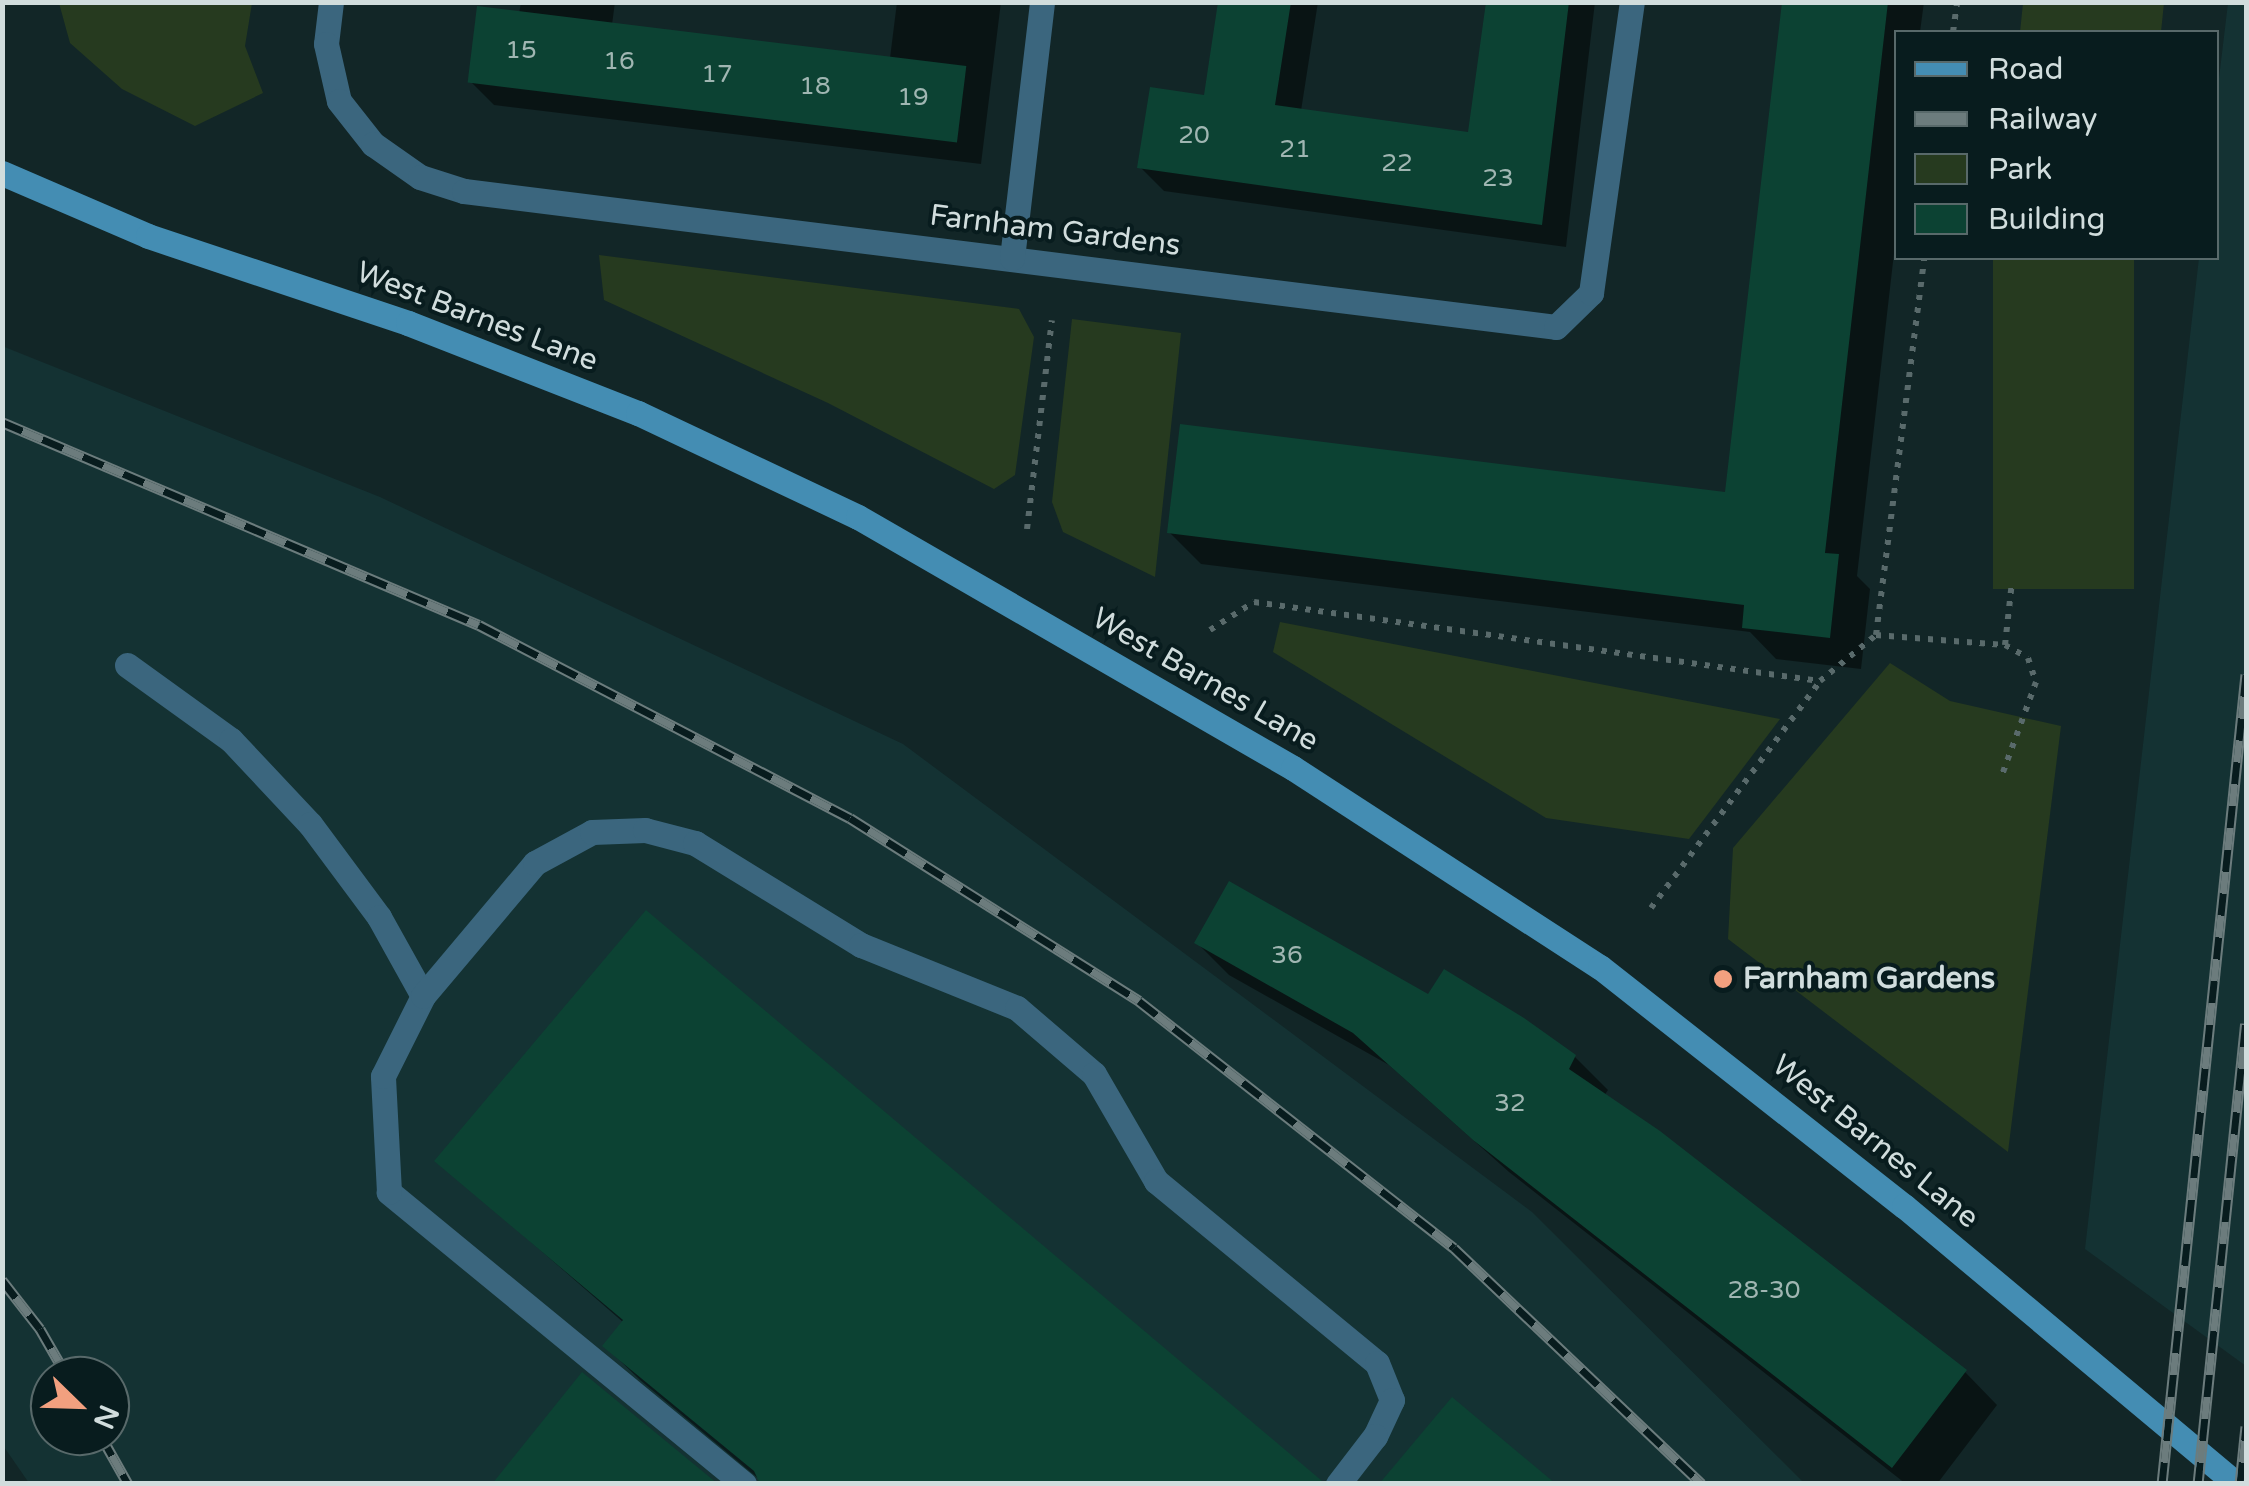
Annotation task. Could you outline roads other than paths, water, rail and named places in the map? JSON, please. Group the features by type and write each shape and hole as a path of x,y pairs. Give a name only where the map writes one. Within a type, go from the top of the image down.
{"main road":[{"name":"West Barnes Lane","path":"2,173 148,236 408,323 638,413 858,518 1293,768 1615,978 1934,1231 2236,1484"}],"street":[{"name":"Farnham Gardens","path":"331,2 326,44 338,101 372,144 420,176 464,191 1556,327 1591,293 1632,2"},
{"path":"1012,258 1042,2"},
{"path":"127,664 230,740 310,824 379,916 422,996"},
{"path":"744,1484 389,1192 383,1076 422,996 534,863 592,832 645,830 695,842 862,945 1017,1008 1094,1074 1156,1180 1377,1363 1392,1400 1376,1436 1338,1484"}],"railway":[{"path":"2,422 479,625 850,818 1139,1001 1454,1248 1702,1484"},
{"path":"2162,1484 2246,674"},
{"path":"2198,1484 2246,1023"},
{"path":"2,1280 56,1356"},
{"path":"2240,1484 2246,1426"},
{"path":"112,1456 128,1484"}],"place":[{"name":"Farnham Gardens","path":"1723,979"}]}
